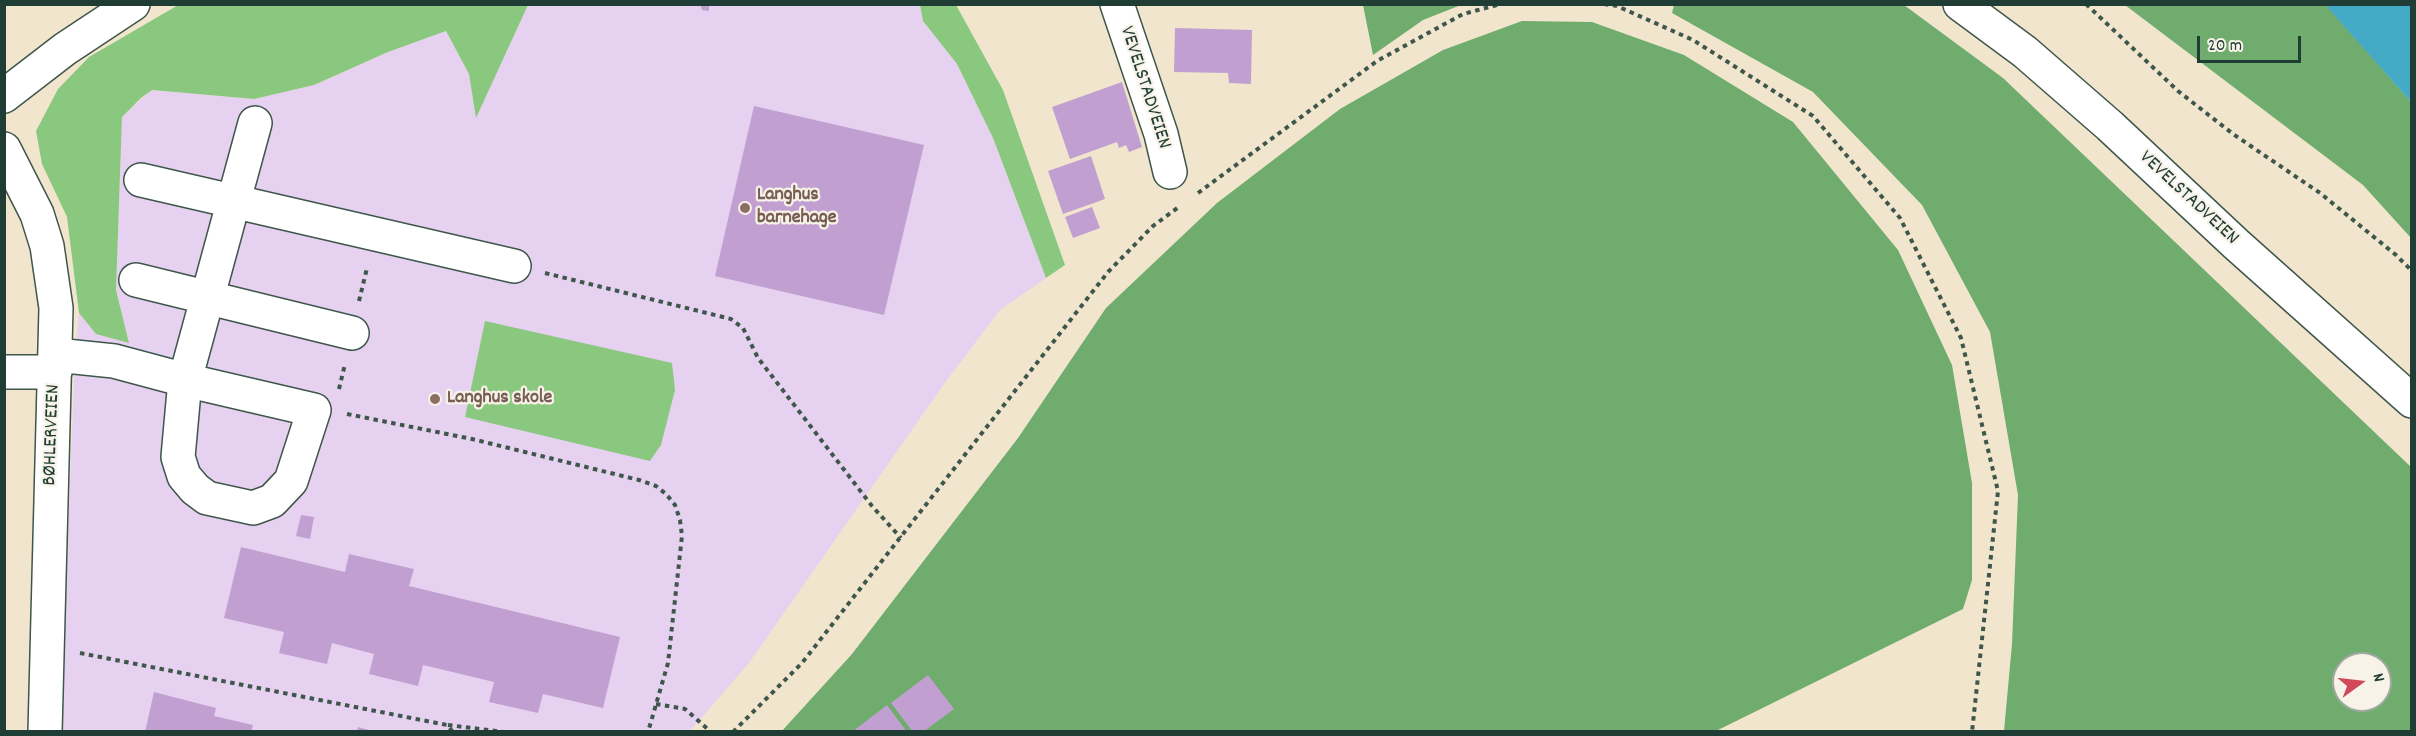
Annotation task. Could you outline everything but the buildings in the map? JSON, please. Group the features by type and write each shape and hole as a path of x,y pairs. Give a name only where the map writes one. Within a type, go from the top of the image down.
{"main road":[{"path":"4,96 65,49 133,4"},
{"name":"VEVELSTADVEIEN","path":"1118,4 1161,134 1170,172"},
{"name":"VEVELSTADVEIEN","path":"1960,4 2025,52 2110,126 2236,244 2412,401"},
{"path":"4,372 56,364 114,362 185,380 314,410 291,481 272,501 253,508 207,498 184,476 178,457 185,380 255,123"},
{"name":"BØHLERVEIEN","path":"4,149 37,214 47,246 56,308 45,732"},
{"path":"141,180 514,266"},
{"path":"136,280 352,333"}],"path":[{"path":"1191,198 1377,61 1463,14 1501,4"},
{"path":"1604,4 1618,5 1693,40 1814,116 1899,218 1961,338 1998,491 1972,732"},
{"path":"2086,4 2178,91 2233,134 2320,193 2382,242 2412,271"},
{"path":"733,732 802,663 1108,272 1153,226 1181,205"},
{"path":"514,266 731,319 743,328 758,358 872,507 901,538"},
{"path":"314,410 472,439 639,480 656,486 666,494 675,505 682,536 668,663 648,732"},
{"path":"47,647 447,725 504,732"},
{"path":"656,704 685,709 711,732"},
{"path":"447,725 453,732"}],"shaded area":[{"name":"Langhus skole","path":"528,5 920,5 923,21 957,64 993,138 1046,278 1000,310 944,384 749,663 690,731 61,732 75,350 79,313 96,334 129,342 116,290 122,117 151,90 254,99 314,85 388,52 446,31 469,74 476,117"}],"green space":[{"path":"180,4 528,5 476,118 469,74 446,31 388,52 314,85 254,99 152,90 141,98 122,117 116,290 129,343 96,334 79,313 67,217 42,164 36,131 58,89 89,57"},
{"path":"1363,4 1461,5 1423,20 1373,55"},
{"path":"920,5 956,5 1003,90 1065,265 1046,278 993,138 957,64 923,21"},
{"path":"1674,5 1904,5 2003,78 2411,467 2411,731 2004,731 2012,644 2018,495 1990,332 1922,205 1813,92 1672,13"},
{"path":"2125,5 2328,5 2411,102 2411,238 2363,185"},
{"path":"1522,21 1592,22 1684,55 1793,122 1898,250 1952,365 1972,483 1972,580 1963,609 1716,731 781,732 852,654 1018,438 1106,308 1217,203 1340,109 1443,50"},
{"path":"485,321 672,363 675,390 661,445 650,461 465,417"}],"water":[{"path":"2328,5 2411,5 2411,102 2328,8"}],"place":[{"name":"Langhus barnehage","path":"745,208"},
{"name":"Langhus skole","path":"435,399"}]}
